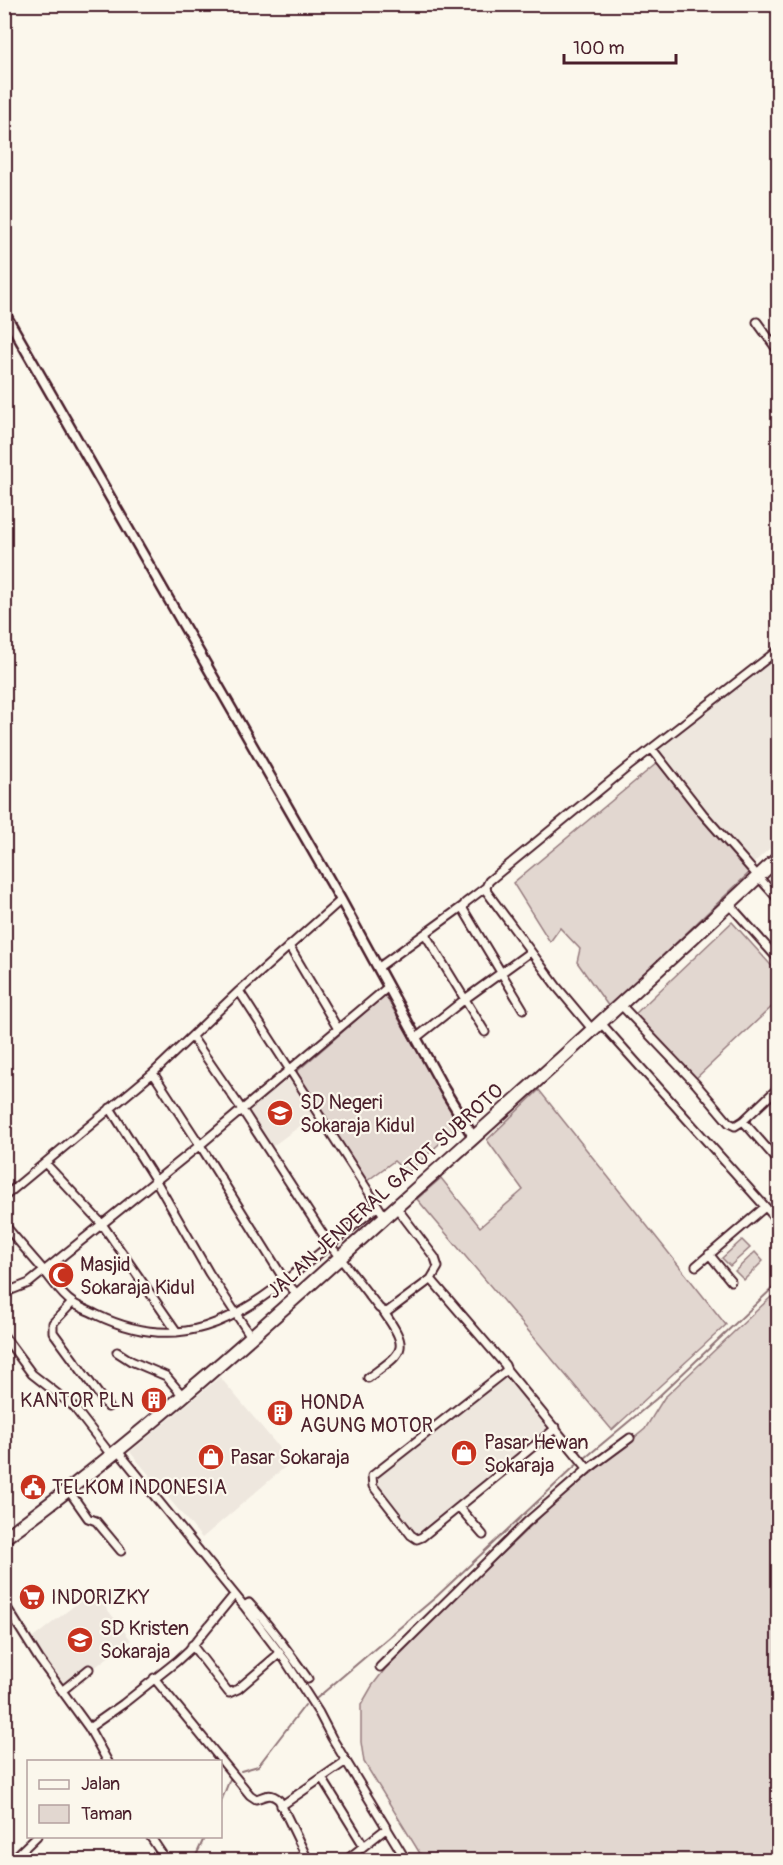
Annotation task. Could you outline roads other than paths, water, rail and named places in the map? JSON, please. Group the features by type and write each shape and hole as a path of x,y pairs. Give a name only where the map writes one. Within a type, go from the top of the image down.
{"highway":[{"name":"JALAN JENDERAL GATOT SUBROTO","path":"4,1538 69,1491 252,1338 474,1138 778,858"}],"street":[{"path":"4,312 341,900 444,1089 474,1138"},
{"path":"756,322 778,351"},
{"path":"378,967 486,888 489,881 778,650"},
{"path":"652,749 703,814 778,899"},
{"path":"486,888 530,952 778,1221"},
{"path":"4,1197 153,1073 239,991 341,900"},
{"path":"729,904 778,959"},
{"path":"463,906 524,1009"},
{"path":"425,934 485,1032"},
{"path":"289,946 338,1029"},
{"path":"416,1038 530,952"},
{"path":"4,1293 29,1283 243,1111 388,987"},
{"path":"239,991 385,1217"},
{"path":"619,1004 696,1084 729,1123 735,1126 743,1121 778,1088"},
{"path":"192,1036 330,1245 396,1330 401,1347 398,1355 368,1378"},
{"path":"153,1073 285,1281 299,1296"},
{"path":"110,1108 235,1315 252,1338"},
{"path":"743,1121 778,1161"},
{"path":"45,1163 102,1224 177,1332"},
{"path":"4,1224 72,1303 110,1322 132,1329 159,1333 207,1327 235,1315 262,1299 378,1206"},
{"path":"382,1311 387,1312 431,1279 438,1263 396,1207"},
{"path":"696,1266 765,1207"},
{"path":"709,1254 732,1281"},
{"path":"431,1279 505,1365 586,1467"},
{"path":"72,1303 53,1323 53,1332 108,1407"},
{"path":"4,1336 33,1374 73,1406 114,1452 244,1606 280,1653 319,1713 406,1860"},
{"path":"117,1352 131,1361 166,1376 183,1396"},
{"path":"507,1370 372,1476 373,1486 411,1535 417,1539 422,1537 556,1428"},
{"path":"380,1667 586,1467 630,1438"},
{"path":"69,1491 88,1518 96,1521 121,1551"},
{"path":"459,1507 483,1535"},
{"path":"89,1728 177,1661 234,1595"},
{"path":"4,1603 89,1728 107,1760"},
{"path":"244,1606 249,1603 272,1629 308,1678"},
{"path":"192,1645 229,1693 238,1689 280,1653"},
{"path":"63,1690 89,1669"},
{"path":"154,1678 228,1766 250,1796 256,1798 267,1794 274,1795 308,1860"},
{"path":"281,1806 346,1761"},
{"path":"322,1778 364,1846"},
{"path":"346,1860 387,1828"},
{"path":"12,1860 35,1838"},
{"path":"151,1838 166,1860"}],"waterway":[{"path":"317,1698 436,1597 573,1468 656,1399 778,1283"},
{"path":"241,1771 258,1766 305,1705"},
{"path":"222,1799 230,1779"},
{"path":"194,1860 204,1838"}],"place":[{"name":"SD Negeri Sokaraja Kidul","path":"280,1113"},
{"name":"Masjid Sokaraja Kidul","path":"61,1275"},
{"name":"KANTOR PLN","path":"154,1400"},
{"name":"HONDA AGUNG MOTOR","path":"280,1413"},
{"name":"Pasar Hewan Sokaraja","path":"464,1453"},
{"name":"Pasar Sokaraja","path":"211,1457"},
{"name":"TELKOM INDONESIA","path":"33,1487"},
{"name":"INDORIZKY","path":"32,1597"},
{"name":"SD Kristen Sokaraja","path":"80,1640"}]}
